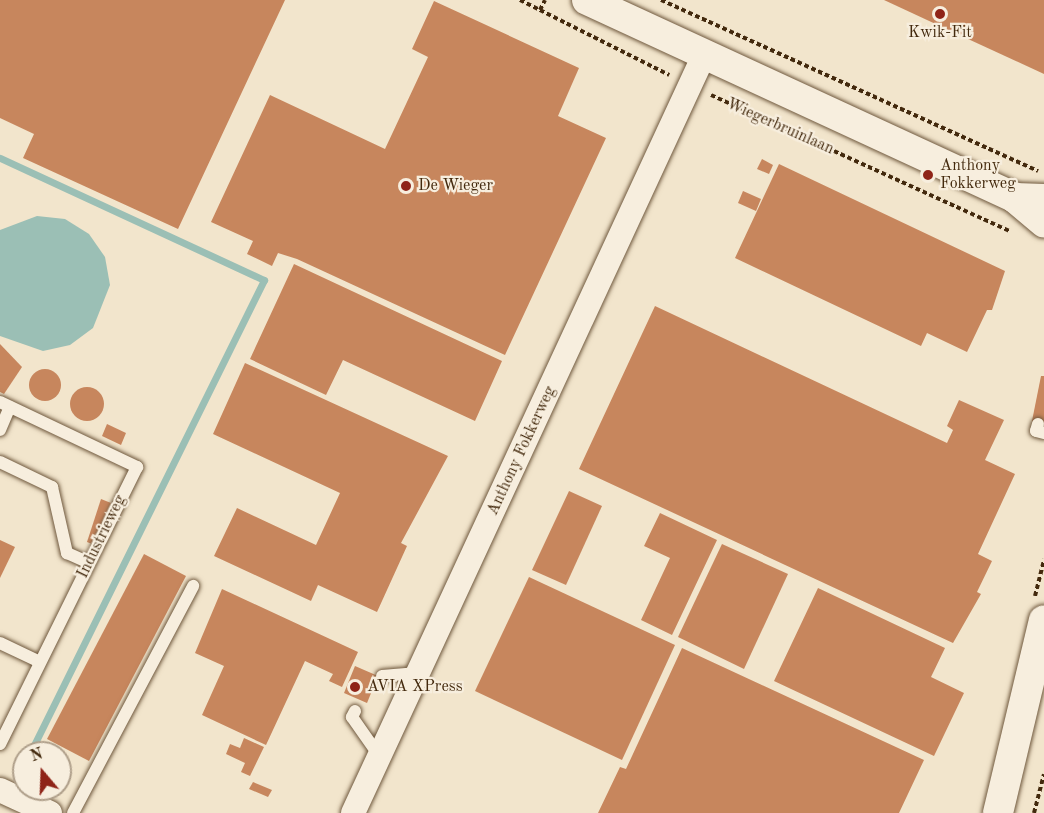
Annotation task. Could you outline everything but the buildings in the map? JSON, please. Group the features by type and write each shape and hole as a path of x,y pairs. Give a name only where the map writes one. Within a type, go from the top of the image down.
{"street":[{"name":"Wiegerbruinlaan","path":"587,0 704,56 1030,198 1033,229"},
{"name":"Anthony Fokkerweg","path":"353,813 381,757 704,56"},
{"path":"998,813 1044,620"},
{"path":"1015,813 1044,694"},
{"path":"0,790 50,813"}],"lane":[{"path":"0,430 5,404"},
{"name":"Industrieweg","path":"0,744 137,467 5,404"},
{"path":"0,462 52,487 67,553 89,564"},
{"path":"74,813 193,586"},
{"path":"0,643 40,662"},
{"path":"382,676 419,673"},
{"path":"355,711 352,717 381,757"}],"path":[{"name":"Wiegerbruinlaan","path":"520,0 690,86 1033,229"},
{"path":"540,10 544,0"},
{"path":"661,0 1044,173"},
{"path":"1034,813 1044,774"}],"water":[{"path":"37,216 65,219 89,234 105,257 110,285 93,328 70,345 43,351 0,336 0,230"}],"waterway":[{"path":"0,158 264,280 36,741"}],"place":[{"name":"Kwik-Fit","path":"940,14"},
{"name":"Anthony Fokkerweg","path":"928,175"},
{"name":"De Wieger","path":"406,186"},
{"name":"AVIA XPress","path":"355,687"}]}
